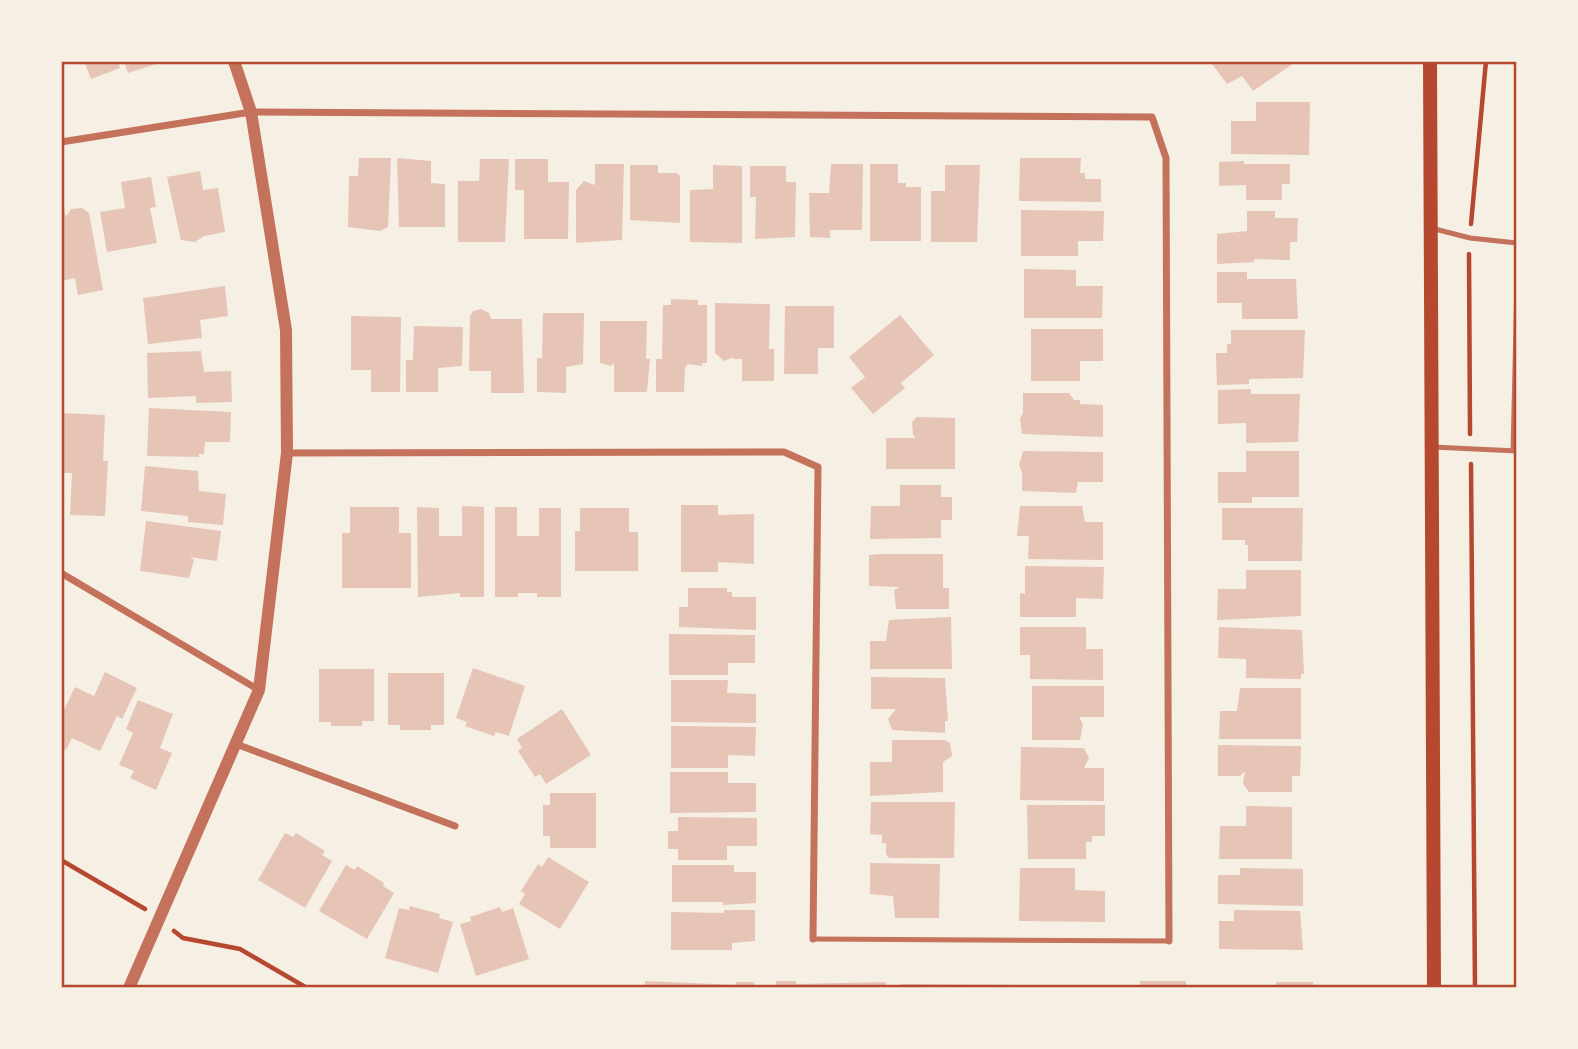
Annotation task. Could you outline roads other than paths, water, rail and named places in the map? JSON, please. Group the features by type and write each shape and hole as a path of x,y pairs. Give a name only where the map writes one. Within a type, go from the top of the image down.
{"main road":[{"path":"1430,61 1434,988"}],"street":[{"path":"129,988 158,916 259,690 287,453 286,330 251,112 234,61"},
{"path":"61,142 251,112 1152,117 1166,158 1169,941"},
{"path":"287,453 785,452 818,467 813,939"},
{"path":"61,573 259,690"},
{"path":"236,744 455,827"}],"lane":[{"path":"1431,228 1470,238 1517,243"},
{"path":"1432,447 1515,451 1517,282"},
{"path":"813,939 1169,941"}]}
